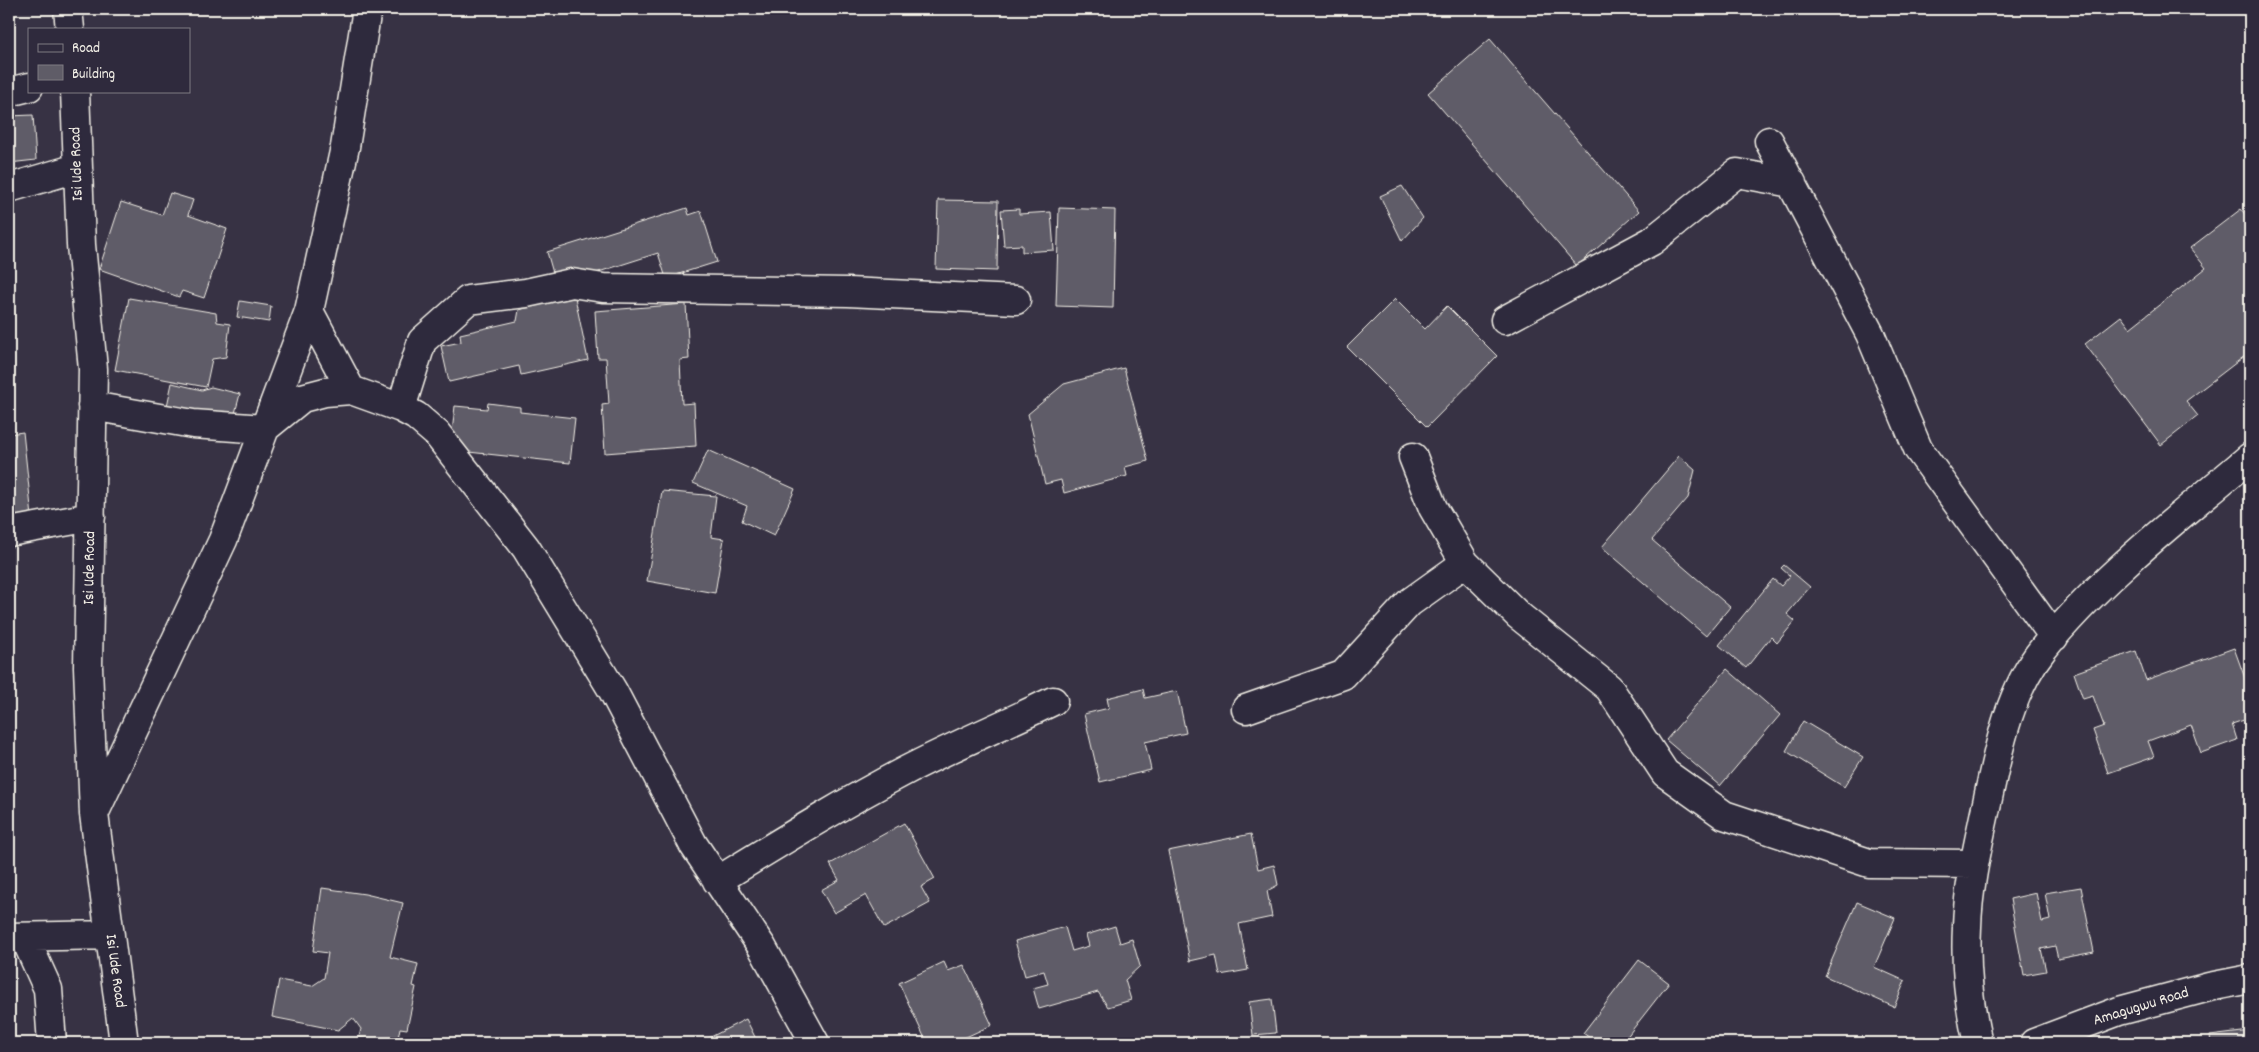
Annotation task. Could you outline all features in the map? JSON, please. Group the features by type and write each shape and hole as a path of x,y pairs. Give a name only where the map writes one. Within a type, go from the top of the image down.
{"street":[{"path":"68,9 70,28"},
{"path":"94,814 223,540 309,311 345,147 367,9"},
{"path":"9,92 28,87"},
{"name":"Isi Ude Road","path":"75,92 81,245 92,369 88,667 94,814 124,1043"},
{"path":"1769,141 1870,334 1918,449 2054,637"},
{"path":"9,188 77,168"},
{"path":"1505,320 1652,241 1737,173 1792,183"},
{"path":"401,408 422,341 468,300 526,293 572,283 603,288 848,292 1016,300"},
{"path":"309,311 352,390"},
{"path":"92,406 194,424 264,429 302,398 325,392 352,390 401,408 416,416 437,434 526,548 613,691 693,844 762,947 816,1043"},
{"path":"1413,457 1433,508 1465,563 1518,615 1609,688 1665,773 1724,815 1869,863 1974,864"},
{"path":"1978,1043 1971,1014 1967,927 1974,864 1999,748 2014,703 2042,650 2105,583 2250,457"},
{"path":"9,532 90,517"},
{"path":"1246,709 1343,675 1409,603 1465,563"},
{"path":"717,881 840,806 972,737 1053,701"},
{"path":"52,1043 48,989 17,937 110,935"},
{"name":"Amagugwu Road","path":"2034,1043 2119,1011 2209,987 2250,979"}],"building":[{"path":"1490,39 1639,211 1577,266 1428,93"},
{"path":"33,115 36,160 9,163 9,116"},
{"path":"1402,186 1423,218 1402,241 1380,196"},
{"path":"170,193 193,200 188,215 227,229 204,298 182,291 179,297 99,269 121,202 162,215"},
{"path":"938,200 998,201 997,271 936,269"},
{"path":"687,208 689,215 701,211 717,262 666,278 658,253 580,278 567,277 565,270 553,273 547,252"},
{"path":"1059,208 1115,210 1113,308 1056,306"},
{"path":"1019,209 1019,214 1051,212 1054,250 1022,252 1022,245 1004,246 1001,210"},
{"path":"2241,209 2250,221 2250,352 2186,401 2198,416 2161,445 2085,344 2121,316 2130,328 2206,268 2190,248"},
{"path":"572,283 588,360 521,375 519,366 449,382 441,346 461,342 460,334 517,321 519,310 530,307 526,293"},
{"path":"129,298 216,313 217,322 230,324 226,357 212,359 206,387 115,370"},
{"path":"1395,299 1425,329 1447,306 1497,356 1427,427 1347,347"},
{"path":"240,301 271,306 269,322 237,317"},
{"path":"686,304 689,359 680,360 682,404 694,403 696,446 605,453 602,405 609,404 606,358 598,358 595,311"},
{"path":"1124,368 1148,461 1125,467 1127,476 1064,493 1061,480 1045,484 1028,414 1064,384"},
{"path":"172,383 202,390 211,387 240,394 233,421 167,406"},
{"path":"488,403 520,407 520,412 575,418 570,463 450,450 455,406 487,409"},
{"path":"23,432 32,517 9,519 9,434"},
{"path":"708,450 795,489 774,536 742,521 747,506 693,483"},
{"path":"1679,456 1695,470 1688,498 1652,540 1730,607 1706,636 1602,547"},
{"path":"662,491 716,496 711,537 724,539 715,593 647,581"},
{"path":"1784,565 1810,587 1787,614 1795,621 1777,643 1771,637 1746,668 1719,645 1773,579 1781,586 1790,576 1781,568"},
{"path":"2234,648 2250,692 2250,718 2232,724 2237,740 2201,753 2191,725 2148,741 2154,757 2108,773 2093,730 2104,726 2093,696 2083,699 2074,673 2136,651 2146,680"},
{"path":"1727,669 1780,715 1720,786 1666,740"},
{"path":"1143,689 1145,698 1177,691 1186,733 1145,742 1151,770 1100,782 1084,714 1109,708 1107,698"},
{"path":"1803,721 1863,757 1844,787 1786,751"},
{"path":"904,823 935,879 921,887 930,903 884,928 866,895 834,913 821,890 839,880 830,864"},
{"path":"1251,834 1258,869 1274,865 1278,885 1267,891 1272,917 1239,924 1248,970 1220,975 1216,955 1190,961 1168,851"},
{"path":"2081,887 2094,952 2058,959 2055,946 2041,949 2046,971 2024,975 2010,899 2036,893 2042,922 2050,920 2045,893"},
{"path":"322,888 365,894 403,903 390,957 418,964 413,986 416,987 407,1029 400,1028 397,1043 387,1043 359,1037 361,1029 353,1018 338,1030 272,1017 279,980 312,986 324,978 328,953 313,951"},
{"path":"1857,902 1895,918 1874,967 1905,981 1894,1007 1825,976"},
{"path":"1115,926 1120,943 1132,939 1140,966 1125,980 1131,1000 1108,1007 1098,992 1039,1009 1033,988 1048,984 1044,971 1025,976 1015,941 1065,927 1072,951 1089,946 1086,935"},
{"path":"1639,960 1669,983 1622,1043 1597,1043 1583,1033"},
{"path":"944,962 948,971 964,965 992,1025 953,1043 927,1043 899,983"},
{"path":"1272,999 1276,1033 1253,1035 1249,1002"},
{"path":"746,1019 758,1043 699,1043"},
{"path":"2250,1031 2250,1043 2211,1043 2210,1036"}]}
